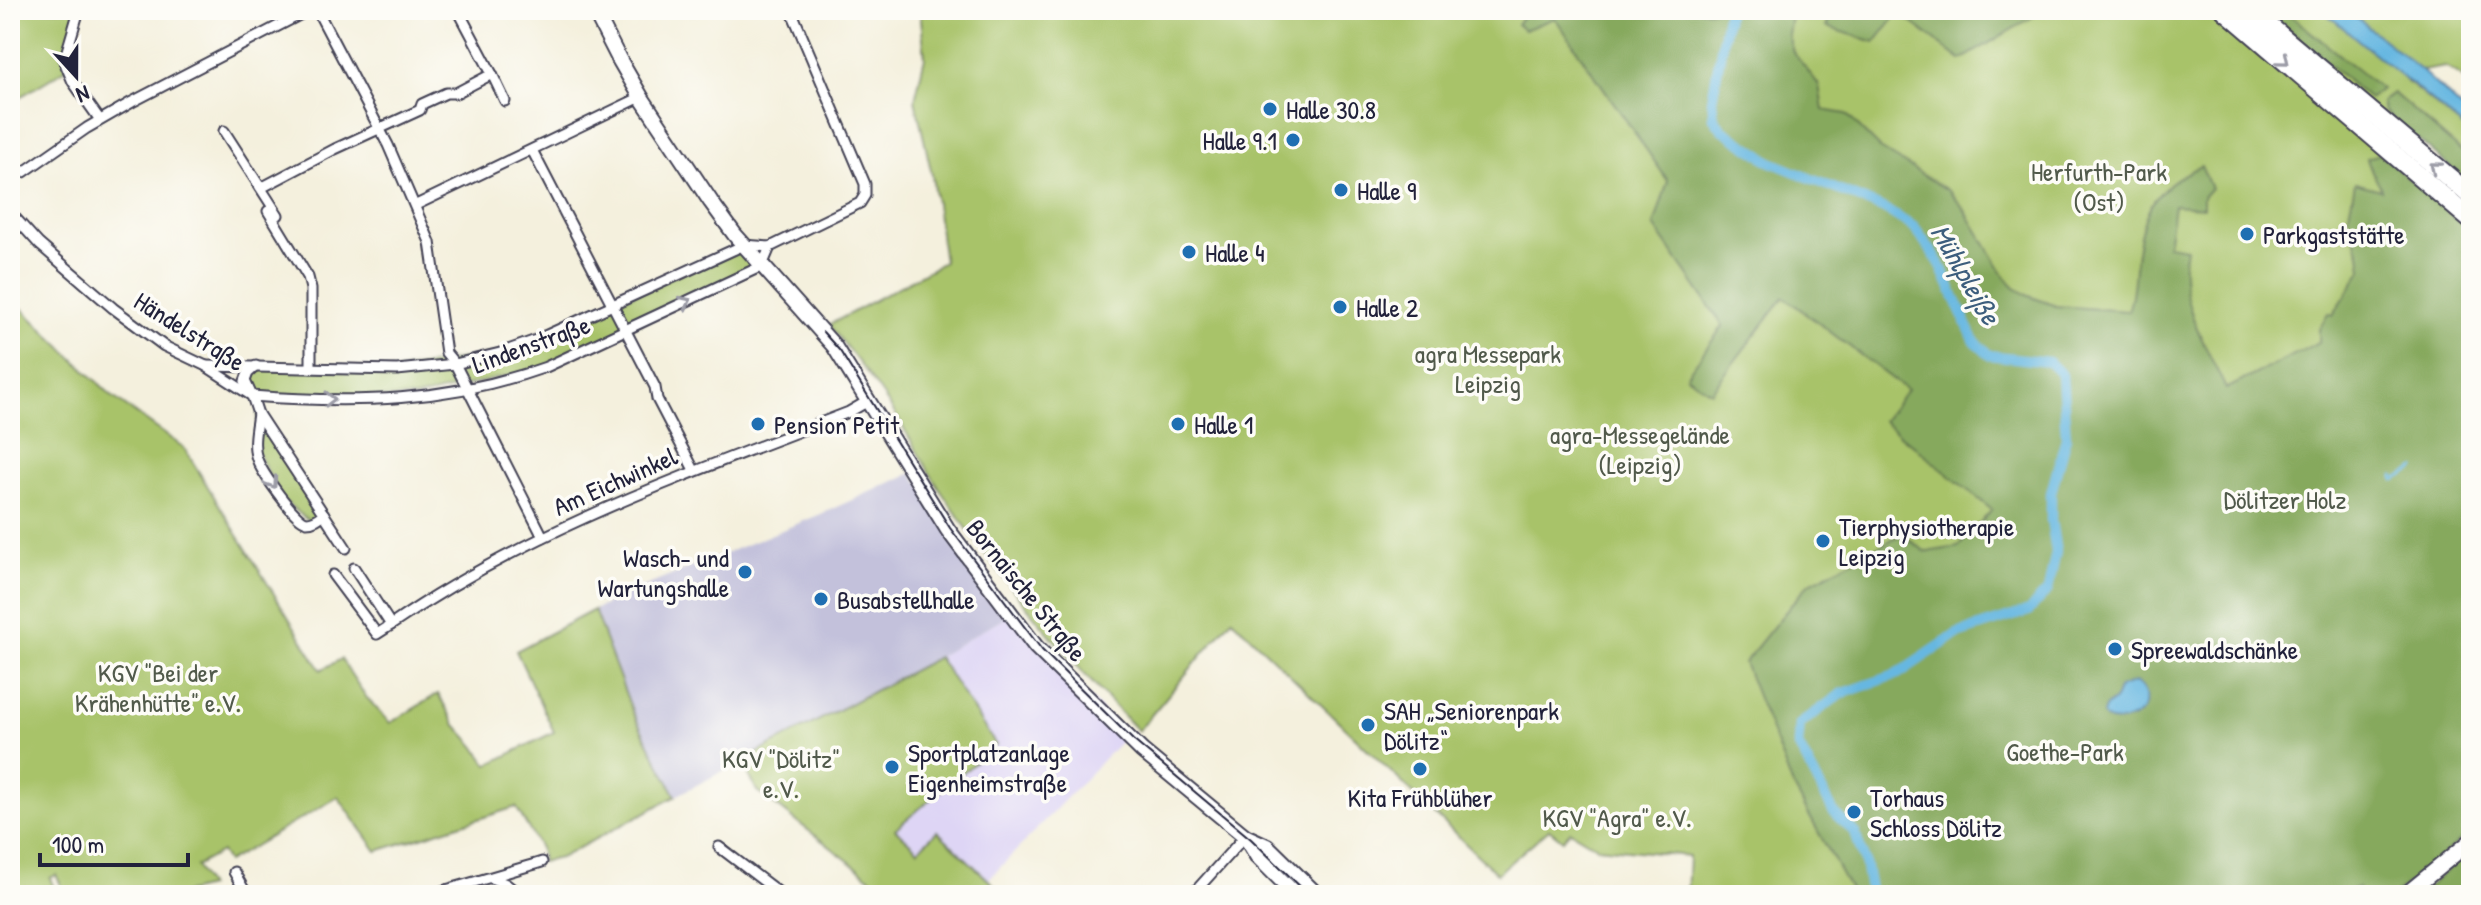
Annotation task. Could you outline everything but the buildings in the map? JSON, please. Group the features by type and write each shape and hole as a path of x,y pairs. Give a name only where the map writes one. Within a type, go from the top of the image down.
{"highway":[{"path":"2225,10 2395,144 2471,196"},
{"path":"2250,10 2395,144 2471,220"}],"main road":[{"name":"Bornaische Straße","path":"594,10 641,97 711,202 744,245 838,352 948,530 1043,656 1142,751 1245,836 1267,846 1317,895"},
{"name":"Bornaische Straße","path":"1245,836 1257,856 1296,895"},
{"path":"2405,895 2471,841"}],"street":[{"path":"79,10 64,61 73,82 100,120"},
{"path":"24,172 100,120 309,10"},
{"path":"317,10 380,130 430,242 446,353 455,364 543,537"},
{"path":"458,10 505,101"},
{"path":"762,266 770,247 860,203 866,189 791,10"},
{"path":"261,188 335,149 420,110 422,104 446,93 456,93 492,74"},
{"path":"416,205 641,97"},
{"path":"224,131 261,188 308,277 311,289 311,368"},
{"path":"532,150 655,387 657,399 694,470"},
{"name":"Händelstraße","path":"10,212 39,244 113,308 164,346 206,366 252,396 258,414 346,548"},
{"path":"744,245 770,247"},
{"name":"Lindenstraße","path":"206,366 397,370 455,364 536,340 744,245"},
{"name":"Lindenstraße","path":"252,396 287,399 402,398 468,390 513,379 546,367 762,266"},
{"path":"252,396 245,381 256,366"},
{"name":"Am Eichwinkel","path":"391,625 507,555 543,537 694,470 849,412 868,401"},
{"path":"258,414 257,459 283,500 297,518 305,522 317,520 324,514"},
{"path":"333,575 377,634 391,625 354,568"},
{"path":"1192,895 1245,836"},
{"path":"719,847 782,895"},
{"path":"427,895 542,862"},
{"path":"234,872 247,895"},
{"path":"491,878 506,884 520,895"}],"shaded area":[{"path":"912,473 1011,613 938,657 676,796 633,713 594,610"},
{"path":"1011,613 1126,736 988,880 937,832 918,850 895,828 996,746 938,657"}],"green space":[{"path":"10,10 79,10 66,69 10,103"},
{"path":"920,10 2471,10 2471,84 2446,67 2422,71 2407,82 2471,134 2471,160 2393,93 2382,101 2384,111 2406,129 2384,157 2471,231 2471,832 2394,895 2361,895 2358,888 2341,895 1687,895 1689,856 1597,847 1570,831 1563,840 1549,829 1497,874 1232,619 1138,731 1086,676 989,559 937,485 881,393 829,325 944,262 932,175 915,99 925,57"},
{"path":"1527,10 1792,10 1788,35 1793,52 1819,85 1823,110 1846,114 1882,150 1949,191 1963,207 2006,278 2029,296 2056,306 2128,311 2140,234 2151,206 2170,184 2201,166 2211,188 2203,197 2203,207 2174,205 2168,245 2186,248 2184,270 2188,303 2226,389 2319,342 2319,329 2328,313 2333,315 2362,270 2360,253 2348,219 2355,183 2381,190 2367,158 2379,154 2471,231 2471,832 2394,895 2361,895 2358,888 2341,895 1853,895 1793,786 1744,663 1808,584 1902,534 1926,552 1958,547 1992,510 1883,421 1907,390 1784,297 1711,392 1686,376 1723,326 1654,226 1668,181 1555,18 1524,30 1517,24"},
{"path":"1834,10 2044,10 1961,60 1897,14 1875,42 1826,27"},
{"path":"2265,10 2284,10 2381,89 2369,99"},
{"path":"2393,93 2471,160 2471,185 2384,111 2382,101"},
{"path":"744,245 762,266 546,367 415,398 252,396 248,373 256,366 397,370 500,353"},
{"name":"KGV \"Bei der Krähenhütte\" e.V.","path":"10,297 113,397 184,448 321,670 341,659 366,697 390,723 438,694 455,724 488,765 554,732 516,651 594,610 633,713 676,796 560,858 542,862 540,848 516,807 377,851 338,797 227,862 221,852 196,866 208,887 176,895 66,895 56,875 50,878 57,895 10,895"},
{"path":"258,414 324,514 310,522 283,500 255,448"},
{"name":"Sportplatzanlage Eigenheimstraße","path":"938,657 996,745 895,829 918,850 937,831 997,888 992,895 893,895 757,791 742,761"},
{"path":"2471,851 2471,895 2416,895 2423,890"}],"water":[{"path":"2322,10 2347,10 2422,71 2471,117 2471,134"},
{"path":"2135,682 2145,694 2143,710 2126,721 2105,719 2106,706 2115,699 2119,688"}],"waterway":[{"name":"Mühlpleiße","path":"1728,10 1712,100 1714,118 1722,129 1771,162 1884,209 1914,227 1939,262 1974,340 1989,355 2049,362 2062,375 2066,437 2051,493 2056,552 2048,590 2029,611 1957,634 1898,674 1841,694 1800,724 1798,745 1834,813 1855,833 1865,862 1871,895"},
{"path":"2394,476 2395,480 2416,468"}],"tram line":[{"path":"823,332 840,351 950,528 1042,650 1133,740 1251,839 1309,895"}],"place":[{"name":"Halle 30.8","path":"1270,109"},
{"name":"Halle 9.1","path":"1293,140"},
{"name":"Halle 9","path":"1341,190"},
{"name":"Parkgaststätte","path":"2247,234"},
{"name":"Halle 4","path":"1189,252"},
{"name":"Halle 2","path":"1340,307"},
{"name":"Pension Petit","path":"758,424"},
{"name":"Halle 1","path":"1178,424"},
{"name":"Tierphysiotherapie Leipzig","path":"1823,541"},
{"name":"Wasch- und Wartungshalle","path":"745,572"},
{"name":"Busabstellhalle","path":"821,599"},
{"name":"Spreewaldschänke","path":"2115,649"},
{"name":"SAH „Seniorenpark Dölitz“","path":"1368,725"},
{"name":"Sportplatzanlage Eigenheimstraße","path":"892,767"},
{"name":"Kita Frühblüher","path":"1420,769"},
{"name":"Torhaus Schloss Dölitz","path":"1854,812"}],"park label":[{"name":"Herfurth-Park (Ost)","path":"2099,186"},
{"name":"agra Messepark Leipzig","path":"1488,368"},
{"name":"agra-Messegelände (Leipzig)","path":"1640,449"},
{"name":"Dölitzer Holz","path":"2285,499"},
{"name":"Goethe-Park","path":"2065,751"},
{"name":"KGV \"Dölitz\" e.V.","path":"781,773"},
{"name":"KGV \"Agra\" e.V.","path":"1617,817"}]}
